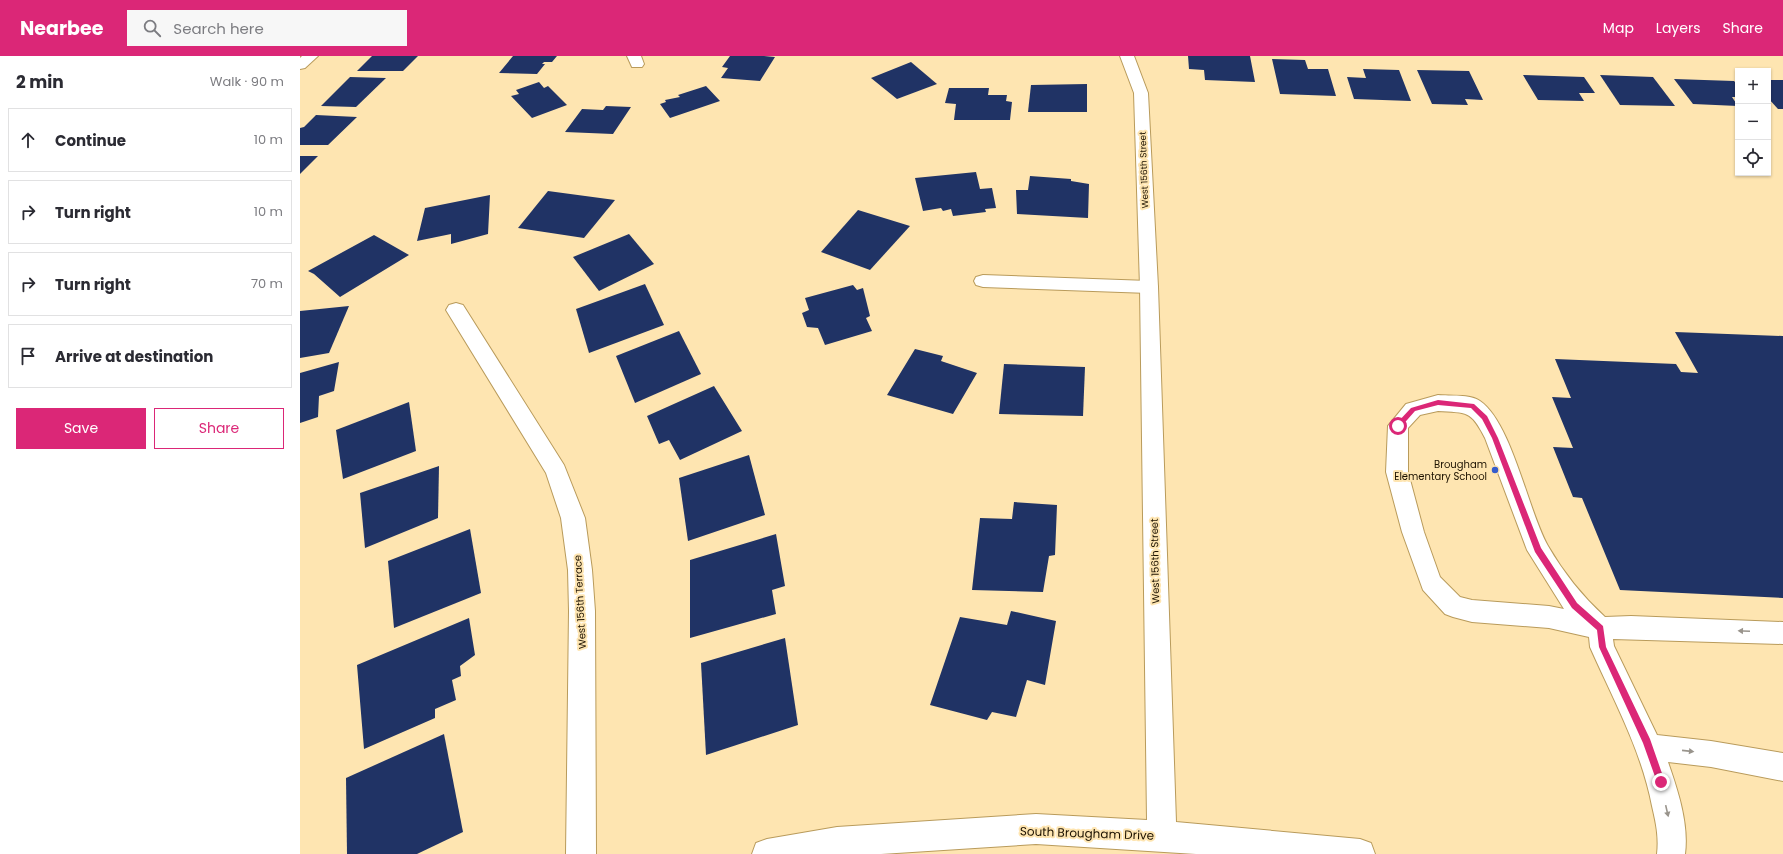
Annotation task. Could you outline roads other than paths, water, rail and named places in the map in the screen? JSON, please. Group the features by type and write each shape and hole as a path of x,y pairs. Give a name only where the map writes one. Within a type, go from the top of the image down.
{"street":[{"path":"300,65 310,56"},
{"name":"West 156th Street","path":"1127,56 1141,93 1149,287 1162,836"},
{"path":"983,281 1149,287"},
{"name":"West 156th Terrace","path":"456,310 556,471 573,518 580,570 582,612 581,854"},
{"name":"South Brougham Drive","path":"767,854 837,842 1036,830 1162,836 1360,854"}],"lane":[{"path":"1671,854 1673,837 1661,782 1649,747 1602,647 1600,628 1575,605 1538,550 1495,438 1485,418 1472,406 1438,403 1413,409 1398,426 1397,472 1413,532 1431,583 1453,606 1479,612 1549,617 1600,628 1783,633"},
{"path":"1649,747 1711,754 1783,767"}],"place":[{"name":"Brougham Elementary School","path":"1495,470"}]}
